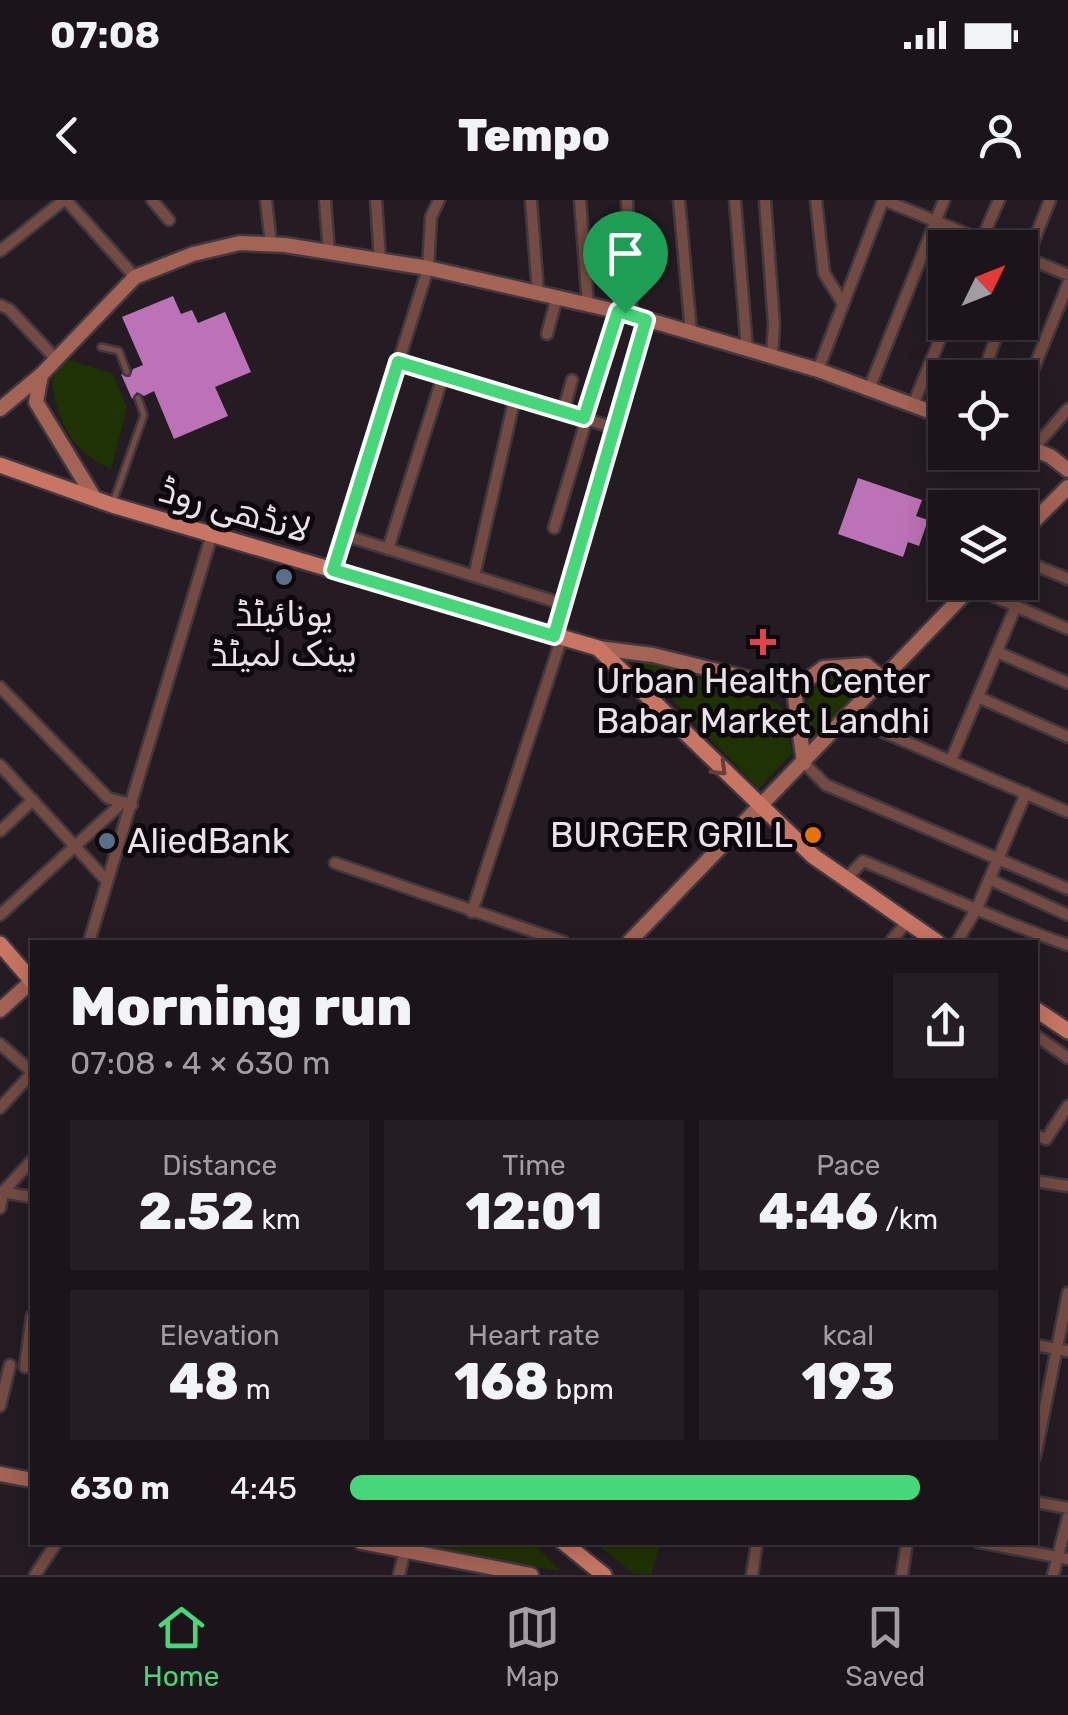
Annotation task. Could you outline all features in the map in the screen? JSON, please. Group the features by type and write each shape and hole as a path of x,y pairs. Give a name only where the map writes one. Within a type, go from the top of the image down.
{"main road":[{"name":"لانڈھی روڈ","path":"0,466 112,505 598,648 759,808 846,879 934,940"},
{"path":"0,944 30,979"},
{"path":"1038,1011 1068,1032"},
{"path":"567,1545 604,1575"}],"street":[{"path":"0,251 65,200 135,277"},
{"path":"152,200 170,220"},
{"path":"266,200 271,244"},
{"path":"325,200 329,252"},
{"path":"376,200 380,260"},
{"path":"333,570 428,268 429,200"},
{"path":"431,217 439,200"},
{"path":"531,200 538,293"},
{"path":"580,200 588,304"},
{"path":"472,912 558,636 615,428 632,315 627,200"},
{"path":"679,200 691,332"},
{"path":"735,200 747,349"},
{"path":"765,200 774,325 772,356"},
{"path":"816,200 824,273 842,302"},
{"path":"873,200 877,214"},
{"path":"818,370 884,200 953,230"},
{"path":"869,389 944,200"},
{"path":"986,230 999,200"},
{"path":"1036,230 1050,200"},
{"path":"0,409 41,375 135,277 193,254 240,243 271,244 428,268 588,304 818,370 928,410"},
{"path":"1038,263 1068,275"},
{"path":"1037,360 1068,284"},
{"path":"547,334 557,297"},
{"path":"0,305 9,309 56,359"},
{"path":"554,528 584,418 632,315"},
{"path":"913,405 940,340"},
{"path":"398,362 615,428"},
{"path":"41,375 36,402 95,498"},
{"path":"388,549 443,376"},
{"path":"563,412 572,380"},
{"path":"474,576 515,398"},
{"path":"1038,437 1068,409"},
{"path":"1038,451 1068,470"},
{"path":"1038,517 1068,487"},
{"path":"89,940 212,534"},
{"path":"344,535 564,604"},
{"path":"1038,566 1068,579"},
{"path":"631,940 960,600"},
{"path":"1002,600 1068,629"},
{"path":"952,760 1016,606"},
{"path":"598,648 653,655 794,690"},
{"path":"997,652 1068,683"},
{"path":"794,690 823,668 866,666 884,680"},
{"path":"0,686 108,798 127,804"},
{"path":"794,690 804,763 826,785 1068,889"},
{"path":"978,697 1068,738"},
{"path":"849,718 1068,812"},
{"path":"0,765 107,880"},
{"path":"958,940 1026,793"},
{"path":"0,831 33,800"},
{"path":"0,915 127,804"},
{"path":"846,879 862,861 1020,930 1068,946"},
{"path":"335,862 558,940"},
{"path":"989,879 1068,915"},
{"path":"892,940 907,922"},
{"path":"0,1010 30,983"},
{"path":"1039,1038 1068,1058"},
{"path":"0,1044 30,1070"},
{"path":"0,1108 30,1074"},
{"path":"1038,1135 1046,1138 1068,1106"},
{"path":"0,1208 1,1192 30,1162"},
{"path":"1038,1181 1068,1186"},
{"path":"1,1192 30,1197"},
{"path":"1038,1446 1062,1350 1068,1293"},
{"path":"0,1406 5,1364 29,1368"},
{"path":"0,1474 30,1480"},
{"path":"1038,1503 1068,1508"},
{"path":"1054,1575 1063,1558 1068,1517"},
{"path":"35,1575 54,1545"},
{"path":"752,1575 757,1545"},
{"path":"902,1575 907,1545"},
{"path":"994,1545 1063,1558"},
{"path":"399,1575 406,1547 532,1575"}],"lane":[{"path":"100,347 119,351 127,372"},
{"path":"112,505 144,415 138,398"}],"green space":[{"path":"66,359 113,374 127,408 111,469 86,454 62,421 52,379"},
{"path":"631,657 776,702 785,713 792,753 759,789"},
{"path":"841,672 854,697 813,739 805,718 808,698 820,682"},
{"path":"416,1545 535,1545 560,1571"},
{"path":"598,1545 659,1545 651,1575 634,1574"}],"building":[{"path":"173,296 181,314 192,310 198,323 225,312 251,372 215,387 228,416 174,439 154,391 144,396 137,392 132,399 121,374 130,377 133,369 143,365 122,317"},
{"path":"858,478 922,500 916,516 928,520 919,546 908,542 903,557 838,534"}],"place":[{"name":"یونائیٹڈ بینک لمیٹڈ","path":"284,577"},
{"name":"Urban Health Center Babar Market Landhi","path":"763,642"},
{"name":"BURGER GRILL","path":"813,835"},
{"name":"AliedBank","path":"107,841"}],"route":[{"path":"618,311 625,313 646,320 554,636 333,570 398,362 584,418 618,311"}]}
